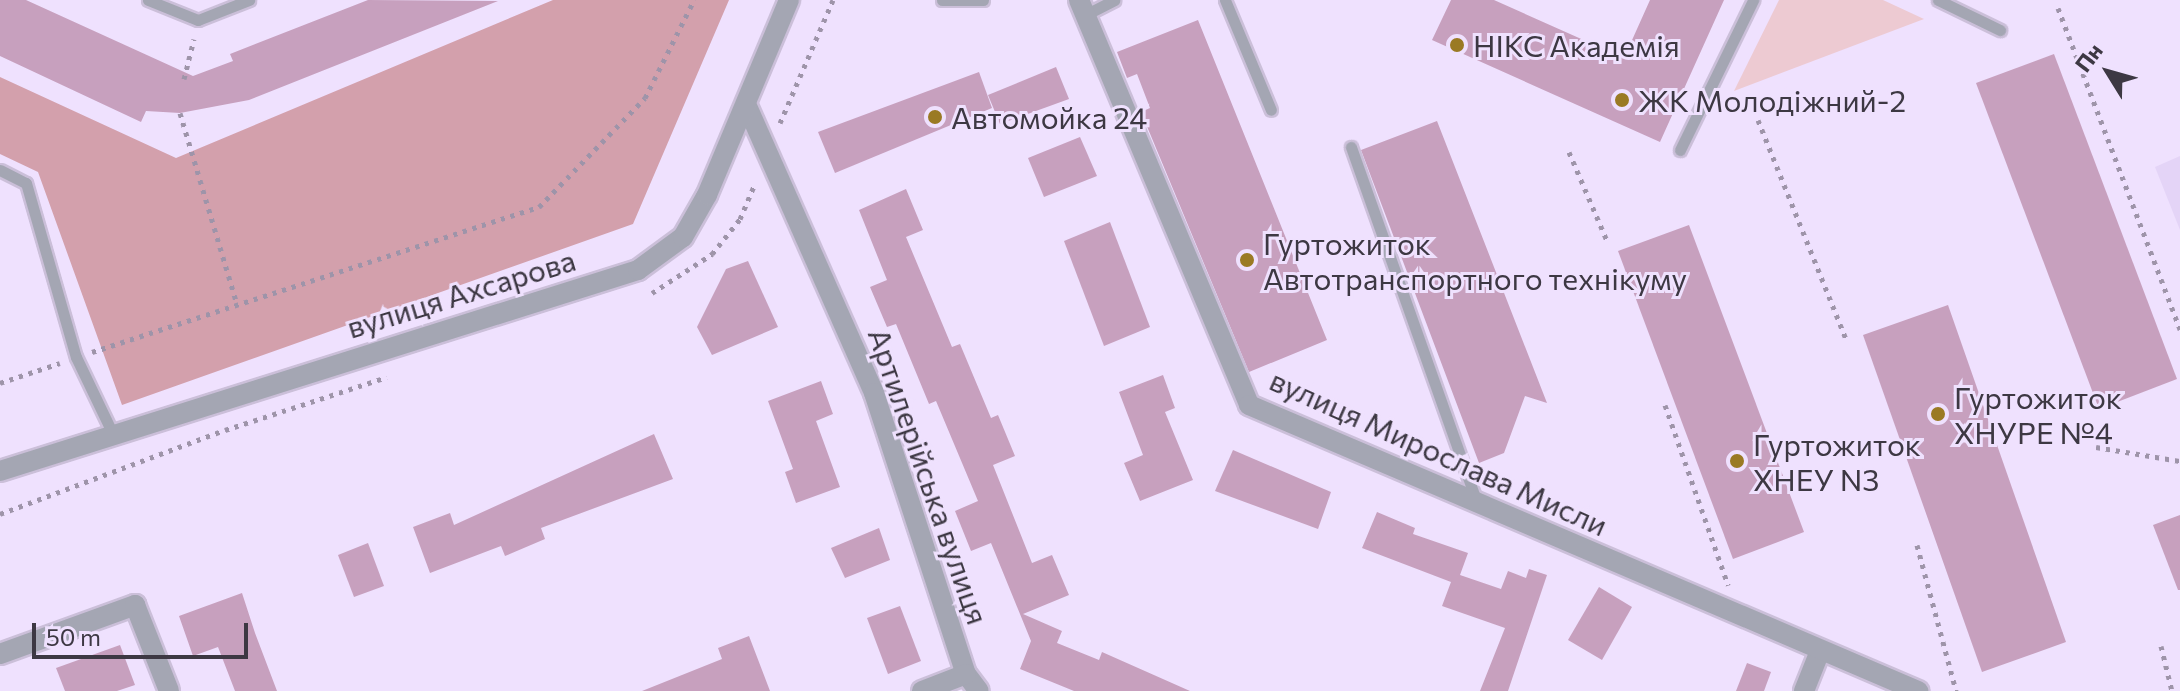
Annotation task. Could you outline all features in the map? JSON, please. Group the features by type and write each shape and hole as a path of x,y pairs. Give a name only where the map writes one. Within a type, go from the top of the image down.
{"street":[{"name":"вулиця Ахсарова","path":"0,471 112,432 638,270 683,237 746,104 789,0"},
{"name":"вулиця Мирослава Мисли","path":"1082,7 1249,405 1918,691"},
{"name":"Артилерійська вулиця","path":"746,104 874,393 973,683"},
{"path":"0,654 135,605 169,691"},
{"path":"1804,691 1820,651"},
{"path":"922,691 973,683"}],"lane":[{"path":"148,0 198,20 249,0"},
{"path":"942,0 983,0"},
{"path":"1082,7 1114,0"},
{"path":"1225,0 1271,110"},
{"path":"1680,150 1753,0"},
{"path":"1938,0 2000,30"},
{"path":"1351,147 1477,504"},
{"path":"0,170 26,183 76,357 112,432"}],"path":[{"path":"0,383 539,207 645,98 694,0"},
{"path":"2058,8 2180,330"},
{"path":"180,113 237,304"},
{"path":"1758,120 1847,341"},
{"path":"1569,152 1608,243"},
{"path":"1665,405 1739,617"},
{"path":"2096,447 2180,461"},
{"path":"1917,545 1956,691"},
{"path":"2161,646 2172,691"}],"shaded area":[{"path":"553,0 729,0 633,224 122,405 38,172 0,154 0,77 176,158"},
{"path":"1779,0 1883,0 1924,19 1734,91"},
{"path":"2180,156 2180,230 2155,167"}],"building":[{"path":"0,0 26,0 193,76 233,61 230,54 368,0 498,1 249,100 180,113 146,111 141,122 0,56"},
{"name":"ЖК Молодіжний-2","path":"1451,0 1494,0 1624,58 1650,0 1724,0 1660,142 1432,40"},
{"name":"Гуртожиток Автотранспортного технікуму","path":"1198,20 1327,340 1249,372 1141,112 1150,108 1137,74 1127,78 1117,52"},
{"path":"2054,54 2177,379 2099,409 1976,83"},
{"path":"1056,67 1069,99 1000,124 988,95"},
{"name":"Автомойка 24","path":"979,72 992,108 835,173 818,132"},
{"path":"1437,121 1547,403 1525,396 1504,453 1479,463 1361,150"},
{"path":"1080,137 1097,176 1044,197 1028,158"},
{"path":"906,189 923,230 906,237 952,347 960,344 991,418 998,415 1015,456 993,465 1032,563 1052,555 1069,595 1023,614 1062,631 1057,643 1099,660 1102,652 1190,691 1074,691 1020,669 1031,641 991,543 971,551 955,511 978,501 936,401 929,404 896,324 887,327 870,287 887,280 859,210"},
{"path":"1110,222 1150,327 1104,346 1064,241"},
{"name":"Гуртожиток ХНЕУ N3","path":"1689,225 1804,532 1733,559 1618,251"},
{"path":"748,261 778,327 712,355 697,327 726,269"},
{"name":"Гуртожиток ХНУРЕ №4","path":"1948,305 2066,642 1982,672 1863,335"},
{"path":"1163,375 1175,408 1165,412 1193,480 1140,501 1124,463 1143,455 1119,392"},
{"path":"821,381 833,414 816,421 840,487 796,503 785,472 793,469 768,401"},
{"path":"654,434 673,479 541,528 545,539 505,556 501,546 430,573 413,527 450,513 454,525"},
{"path":"1233,450 1331,492 1318,529 1215,491"},
{"path":"1377,512 1415,528 1413,534 1468,553 1460,575 1501,589 1508,571 1526,578 1529,569 1547,575 1508,691 1480,691 1505,628 1442,606 1451,582 1362,548"},
{"path":"2180,515 2180,590 2178,590 2153,525"},
{"path":"879,528 890,560 845,578 831,548"},
{"path":"368,543 384,586 354,597 338,555"},
{"path":"1599,587 1632,607 1602,660 1568,640"},
{"path":"242,593 277,691 235,691 218,647 193,656 179,616"},
{"path":"900,606 921,661 888,674 867,618"},
{"path":"749,636 770,691 642,691 722,659 718,648"},
{"path":"120,645 135,685 117,691 65,691 56,668"},
{"path":"1747,663 1771,672 1764,691 1736,691"}],"place":[{"name":"НІКС Академія","path":"1457,45"},
{"name":"ЖК Молодіжний-2","path":"1622,100"},
{"name":"Автомойка 24","path":"935,117"},
{"name":"Гуртожиток Автотранспортного технікуму","path":"1247,260"},
{"name":"Гуртожиток ХНУРЕ №4","path":"1938,414"},
{"name":"Гуртожиток ХНЕУ N3","path":"1737,461"}]}
